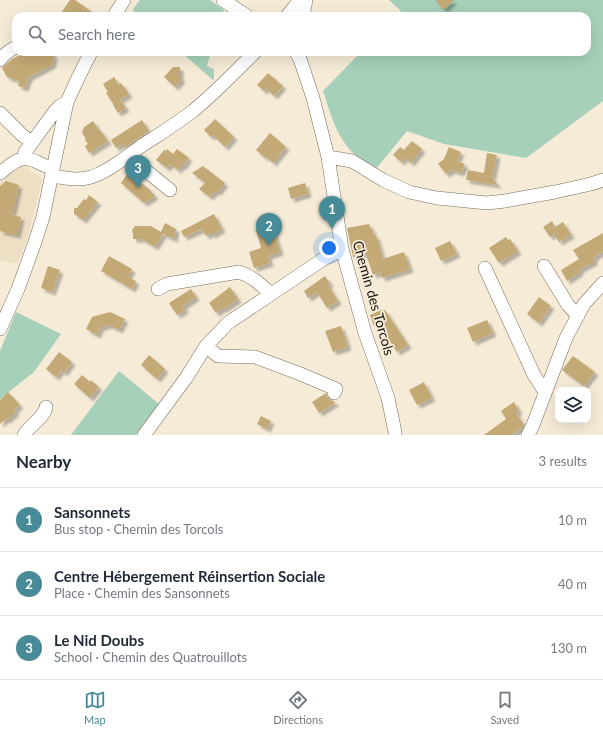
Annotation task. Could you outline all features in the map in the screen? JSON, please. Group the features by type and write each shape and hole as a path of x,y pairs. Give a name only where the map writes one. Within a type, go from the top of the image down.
{"street":[{"path":"116,12 124,0"},
{"path":"223,0 241,12"},
{"path":"290,12 300,0"},
{"path":"304,12 306,0"},
{"path":"0,60 12,49"},
{"path":"0,329 18,289 44,215 67,102 76,80 89,56"},
{"path":"0,173 20,159 24,158 30,159 49,168 52,172 72,179 90,177 101,173 193,111 229,79 251,56"},
{"name":"Chemin des Torcols","path":"297,56 313,98 328,158 342,249 365,333 388,398 395,435"},
{"path":"24,158 25,152 55,111 67,102"},
{"path":"0,113 22,135 32,142"},
{"path":"128,156 170,190"},
{"path":"328,158 352,161 383,180 409,192 437,198 487,203 554,192 603,180"},
{"path":"149,433 206,346 228,323 322,260 342,249"},
{"path":"544,266 568,305 578,316"},
{"path":"485,268 534,375 545,392"},
{"path":"158,289 167,284 239,272 253,278 271,294"},
{"path":"528,435 566,338 584,304 603,283"},
{"path":"206,346 218,356 255,357 298,373 336,389 334,394"},
{"path":"24,435 43,414 46,407"}],"shaded area":[{"path":"21,164 42,179 28,238 17,264 0,260 0,178"}],"green space":[{"path":"140,0 210,0 224,10 223,12 135,12 133,10"},
{"path":"389,0 603,0 603,101 526,158 444,144 407,131 375,170 355,155 342,139 334,124 323,91 357,56 591,56 591,12 400,12 401,11"},
{"path":"186,56 210,56 207,66 214,69 214,81"},
{"path":"16,312 61,334 34,372 0,399 0,351"},
{"path":"119,371 159,404 136,435 71,435"}],"building":[{"path":"70,0 75,0 92,12 62,12"},
{"path":"435,0 454,0 444,10"},
{"path":"18,56 54,57 52,65 29,77 25,88 18,86 19,81 7,77 2,68"},
{"path":"173,67 180,67 180,77 182,79 175,87 164,77"},
{"path":"268,73 283,86 274,96 266,88 264,91 257,85"},
{"path":"114,77 119,85 121,83 129,94 120,100 126,108 118,113 106,93 108,92 103,84"},
{"path":"215,119 234,137 225,147 213,135 211,137 204,130"},
{"path":"142,120 149,131 124,148 122,144 116,148 111,140"},
{"path":"93,121 108,141 89,153 85,146 88,144 82,133 84,127"},
{"path":"270,133 286,147 273,163 266,156 265,158 256,150"},
{"path":"412,141 422,149 411,163 405,158 401,162 393,155 400,147 404,150"},
{"path":"449,147 461,152 457,161 465,164 461,173 452,170 446,174 438,164 444,159"},
{"path":"167,149 173,154 177,149 189,158 178,170 170,164 167,168 156,160 164,150 166,151"},
{"path":"487,153 497,155 492,178 498,185 466,180 468,170 484,173"},
{"path":"203,166 225,183 218,192 216,191 210,197 199,189 205,183 192,173"},
{"path":"128,173 149,189 155,196 144,203 121,183"},
{"path":"6,181 19,185 12,215 21,217 17,235 0,231 0,186"},
{"path":"305,183 308,194 291,199 288,188"},
{"path":"89,195 98,202 83,220 74,214 74,208 77,208"},
{"path":"214,214 222,229 212,235 211,233 206,236 202,229 184,237 181,231"},
{"path":"552,221 555,227 563,222 571,235 559,242 554,234 550,237 543,227"},
{"path":"165,223 176,229 174,239 163,234 155,247 142,239 133,239 132,230 135,226 151,226 161,232"},
{"path":"369,224 374,236 376,235 383,259 404,252 410,269 382,278 380,272 373,275 366,254 353,257 347,228"},
{"path":"272,226 280,252 268,256 270,263 254,268 249,252 261,248 256,230"},
{"path":"603,233 603,251 593,258 595,261 579,270 580,272 567,281 561,270 579,259 573,250"},
{"path":"506,237 508,240 510,239 518,251 499,263 489,248"},
{"path":"450,241 457,254 441,261 435,248"},
{"path":"109,256 132,269 128,277 136,281 132,289 101,271"},
{"path":"48,266 60,270 52,292 41,288"},
{"path":"325,276 330,284 328,285 338,301 327,308 317,292 308,298 304,291"},
{"path":"230,287 238,299 216,313 209,303"},
{"path":"191,289 196,297 183,306 185,310 177,315 169,303"},
{"path":"539,297 551,306 539,323 527,314"},
{"path":"381,310 385,310 408,345 397,352 379,324 374,326 372,321 370,315"},
{"path":"110,312 125,319 119,330 109,325 101,327 97,335 86,329 92,317"},
{"path":"487,320 493,333 473,342 467,328"},
{"path":"341,326 348,347 333,352 325,331"},
{"path":"59,352 72,362 64,373 61,370 56,377 46,369"},
{"path":"149,355 165,369 157,379 141,365"},
{"path":"573,356 595,372 584,386 562,370"},
{"path":"82,375 99,387 90,398 74,384"},
{"path":"424,382 432,398 417,405 409,390"},
{"path":"8,392 20,405 14,410 16,412 0,424 0,400"},
{"path":"326,393 328,398 335,403 319,413 312,402"},
{"path":"514,402 519,411 516,413 524,425 523,427 511,435 484,435 506,419 501,411"},
{"path":"261,416 271,421 267,429 257,424"}],"place":[{"name":"Le Nid Doubs","path":"138,188"},
{"name":"Sansonnets","path":"332,229"},
{"name":"Centre Hébergement Réinsertion Sociale","path":"269,246"}]}
